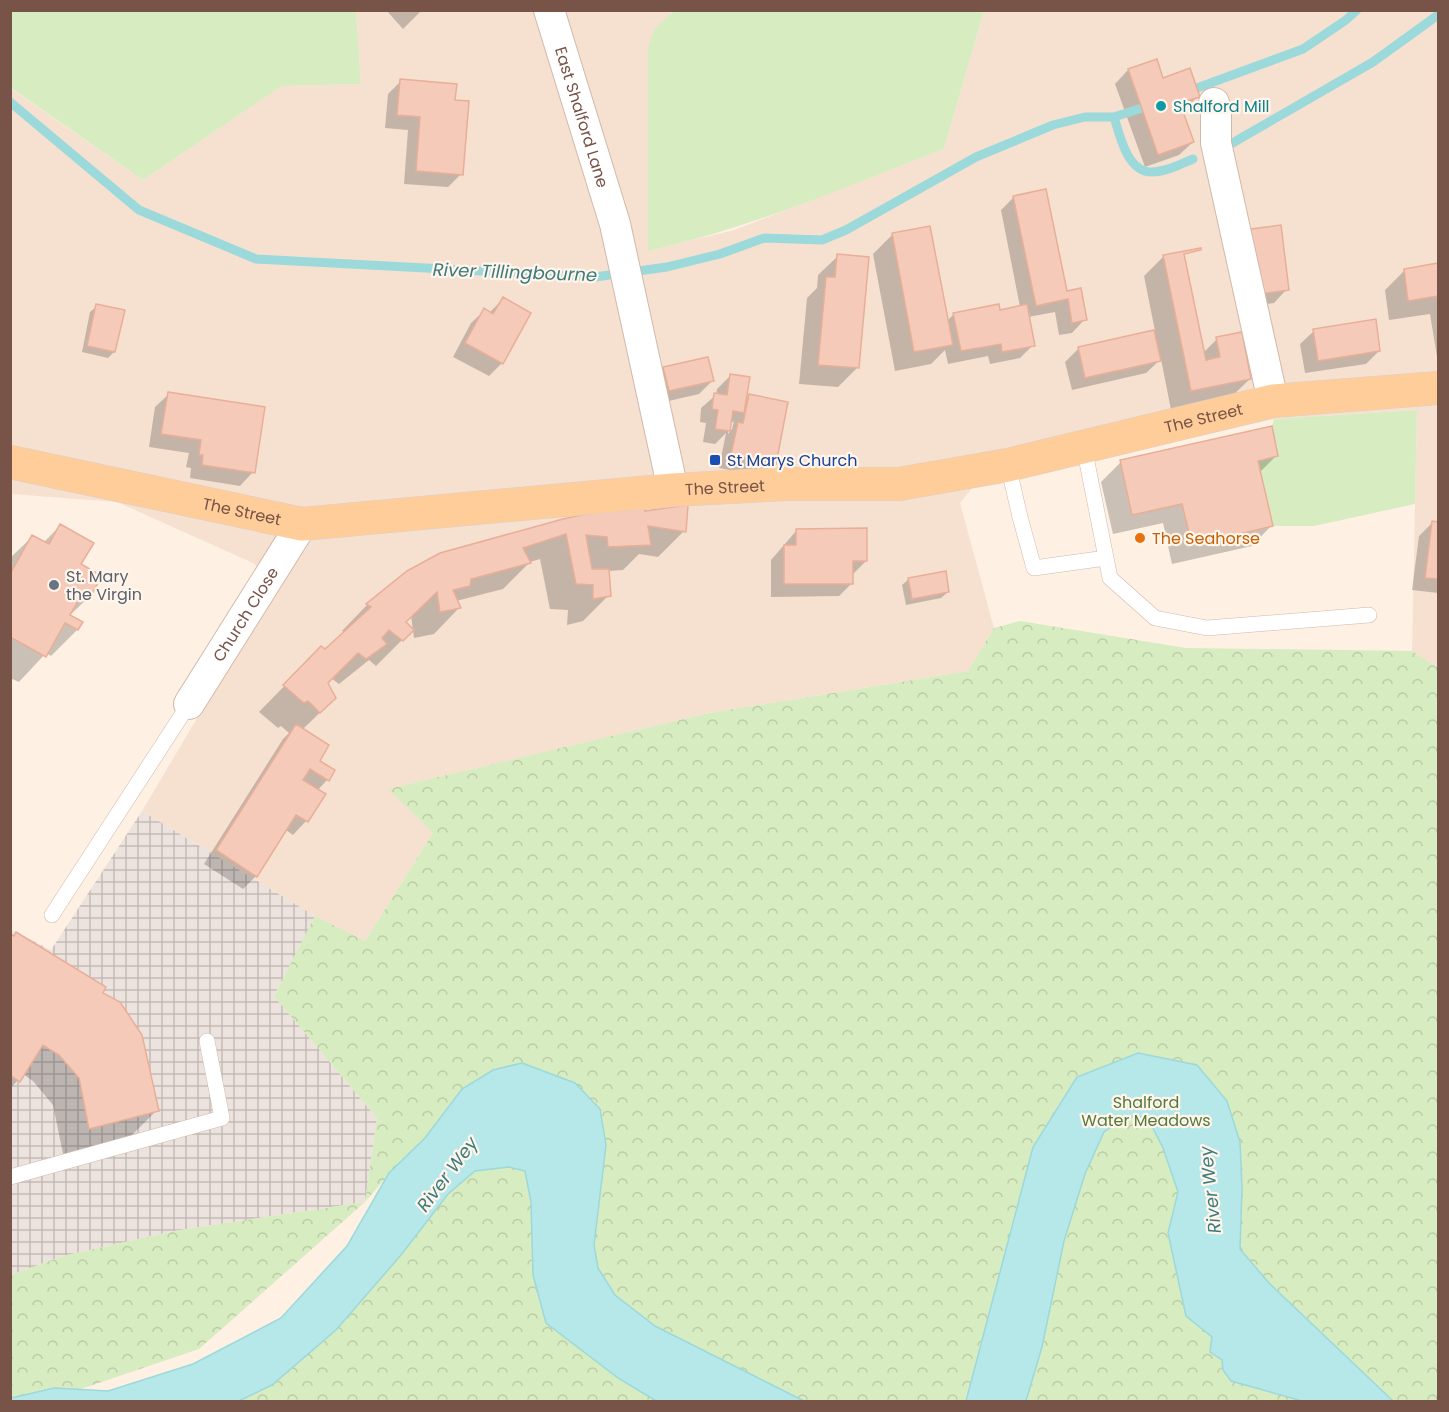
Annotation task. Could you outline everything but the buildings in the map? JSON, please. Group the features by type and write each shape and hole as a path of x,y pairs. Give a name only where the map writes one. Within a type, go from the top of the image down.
{"main road":[{"name":"The Street","path":"10,462 302,524 673,490 785,484 899,484 1008,465 1273,401 1438,388"}],"street":[{"name":"East Shalford Lane","path":"549,10 615,224 673,490"},
{"path":"1214,103 1216,143 1273,401"},
{"name":"Church Close","path":"189,704 302,524"}],"lane":[{"path":"1084,447 1110,578 1155,618 1207,628 1369,615"},
{"path":"1008,465 1034,568 1106,558"},
{"path":"52,915 189,704"},
{"path":"10,1177 222,1118 207,1041"}],"shaded area":[{"path":"356,11 674,11 648,47 648,251 734,230 944,149 984,11 1438,11 1438,668 1412,651 1417,410 1274,419 972,488 960,503 994,628 968,671 709,713 389,789 433,833 365,941 315,916 142,811 276,585 253,563 117,502 11,494 10,88 143,180 282,86 361,84"},
{"path":"142,811 315,916 274,996 377,1118 365,1202 174,1231 63,1256 11,1275 11,930 51,950"}],"green space":[{"path":"11,10 356,11 361,84 282,86 143,180 11,88"},
{"path":"675,10 984,11 944,149 761,219 648,251 648,47 655,28"},
{"path":"1417,410 1415,504 1314,526 1273,526 1258,461 1278,456 1272,426 1274,419"},
{"name":"Shalford Water Meadows","path":"1020,621 1186,648 1412,651 1438,668 1438,1401 11,1402 11,1275 63,1256 174,1231 365,1202 377,1118 274,996 315,916 365,941 433,833 388,789 709,713 968,671 994,628","holes":["384,1180 347,1246 281,1318 193,1364 108,1391 81,1389 199,1349 365,1202"]}],"water":[{"name":"River Wey","path":"1138,1053 1197,1065 1227,1101 1240,1142 1242,1188 1240,1249 1269,1283 1393,1401 1302,1401 1231,1381 1223,1370 1222,1360 1210,1352 1212,1337 1186,1316 1168,1233 1178,1192 1163,1148 1147,1117 1126,1117 1104,1132 1085,1174 1064,1241 1042,1347 1026,1401 966,1401 1033,1147 1077,1077"},
{"name":"River Wey","path":"522,1063 575,1083 600,1109 606,1145 594,1245 598,1268 615,1295 655,1326 804,1401 656,1401 618,1378 546,1323 533,1275 531,1202 525,1171 509,1167 475,1171 448,1194 401,1255 336,1330 272,1385 239,1401 11,1401 11,1398 54,1388 108,1391 193,1364 281,1318 347,1246 389,1173 425,1138 462,1089 493,1070"}],"waterway":[{"name":"River Tillingbourne","path":"1197,88 1303,49 1357,10"},
{"path":"1229,145 1373,62 1438,15"},
{"name":"River Tillingbourne","path":"10,102 139,210 256,259 595,277 667,267 720,254 764,238 822,240 846,230 976,157 1053,125 1085,117 1114,117 1142,108"},
{"path":"1114,117 1126,152 1136,166 1143,170 1163,171 1193,159"}],"place":[{"name":"Shalford Mill","path":"1161,106"},
{"name":"St Marys Church","path":"715,460"},
{"name":"The Seahorse","path":"1140,538"},
{"name":"St. Mary the Virgin","path":"54,585"}]}
